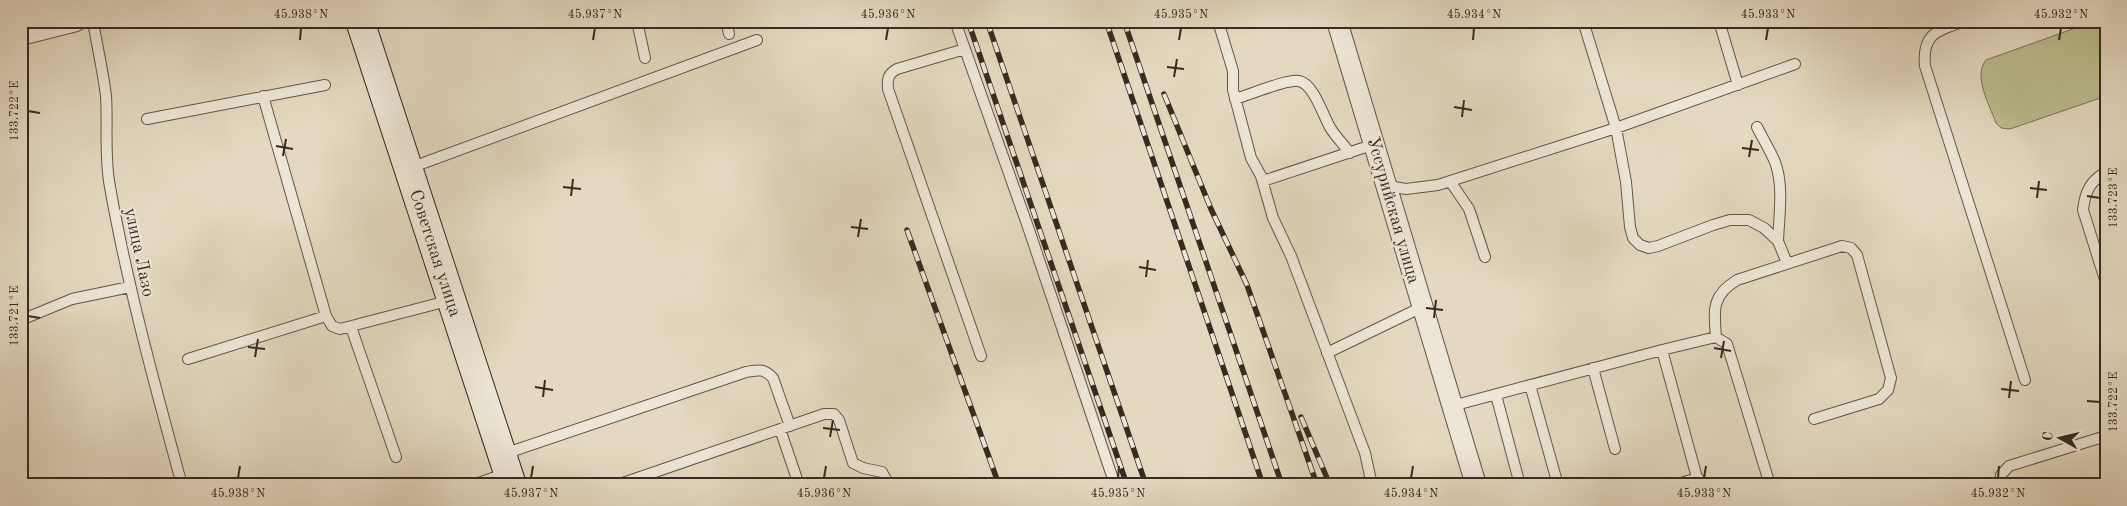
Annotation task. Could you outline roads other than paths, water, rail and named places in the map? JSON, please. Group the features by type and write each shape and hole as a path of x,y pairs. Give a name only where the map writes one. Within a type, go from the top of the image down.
{"main road":[{"name":"Советская улица","path":"360,21 508,471"}],"street":[{"path":"21,35 76,21"},
{"name":"Уссурийская улица","path":"1338,21 1476,485"}],"lane":[{"name":"улица Лазо","path":"93,21 106,96 107,171 130,287 182,485"},
{"path":"637,21 645,58"},
{"path":"726,21 729,34"},
{"path":"955,21 1028,227 1115,485"},
{"path":"1218,21 1233,71 1233,90 1250,158 1263,181 1277,228 1291,256 1365,454 1372,485"},
{"path":"1583,21 1616,128 1626,182 1630,227 1633,238 1640,245 1649,248 1713,224 1741,219 1749,220 1764,228 1778,241"},
{"path":"1718,21 1738,84"},
{"path":"1965,21 1937,31 1928,40 1924,51 1925,66 2025,380"},
{"path":"409,168 757,40"},
{"path":"965,49 897,70 890,74 888,80 891,98 981,356"},
{"path":"1388,186 1425,188 1450,181 1616,128 1795,64"},
{"path":"1235,99 1289,81 1300,81 1312,91 1331,129 1350,153"},
{"path":"148,119 325,85"},
{"path":"264,96 326,316 332,326 340,329 351,327 452,300"},
{"path":"1757,127 1775,162 1778,173 1780,186 1778,241 1787,263"},
{"path":"1263,181 1375,144"},
{"path":"2106,172 2090,184 2084,199 2083,210 2106,283"},
{"path":"1450,181 1469,209 1485,257"},
{"path":"1716,337 1714,311 1717,298 1724,288 1737,280 1787,263 1842,246 1851,248 1856,255 1891,378 1888,390 1879,399 1814,418"},
{"path":"21,320 72,299 130,287"},
{"path":"1327,353 1422,307"},
{"path":"188,359 326,316"},
{"path":"351,327 396,457"},
{"path":"1452,406 1716,337 1722,339 1727,344 1732,355 1767,484"},
{"path":"1662,350 1699,481 1674,485"},
{"path":"1593,368 1615,449"},
{"path":"473,485 746,372 761,370 768,372 773,378 799,485"},
{"path":"1530,385 1558,485"},
{"path":"1496,395 1520,485"},
{"path":"617,485 824,414 834,414 839,420 853,463 863,468 882,472 888,485"},
{"path":"2000,485 2001,475 2009,466 2106,436"}],"railway":[{"path":"968,21 1127,485"},
{"path":"987,21 1146,485"},
{"path":"1106,21 1263,485"},
{"path":"1124,21 1282,485"},
{"path":"1164,94 1211,209 1247,285 1317,485"},
{"path":"907,230 999,485"},
{"path":"1301,417 1330,485"}]}
